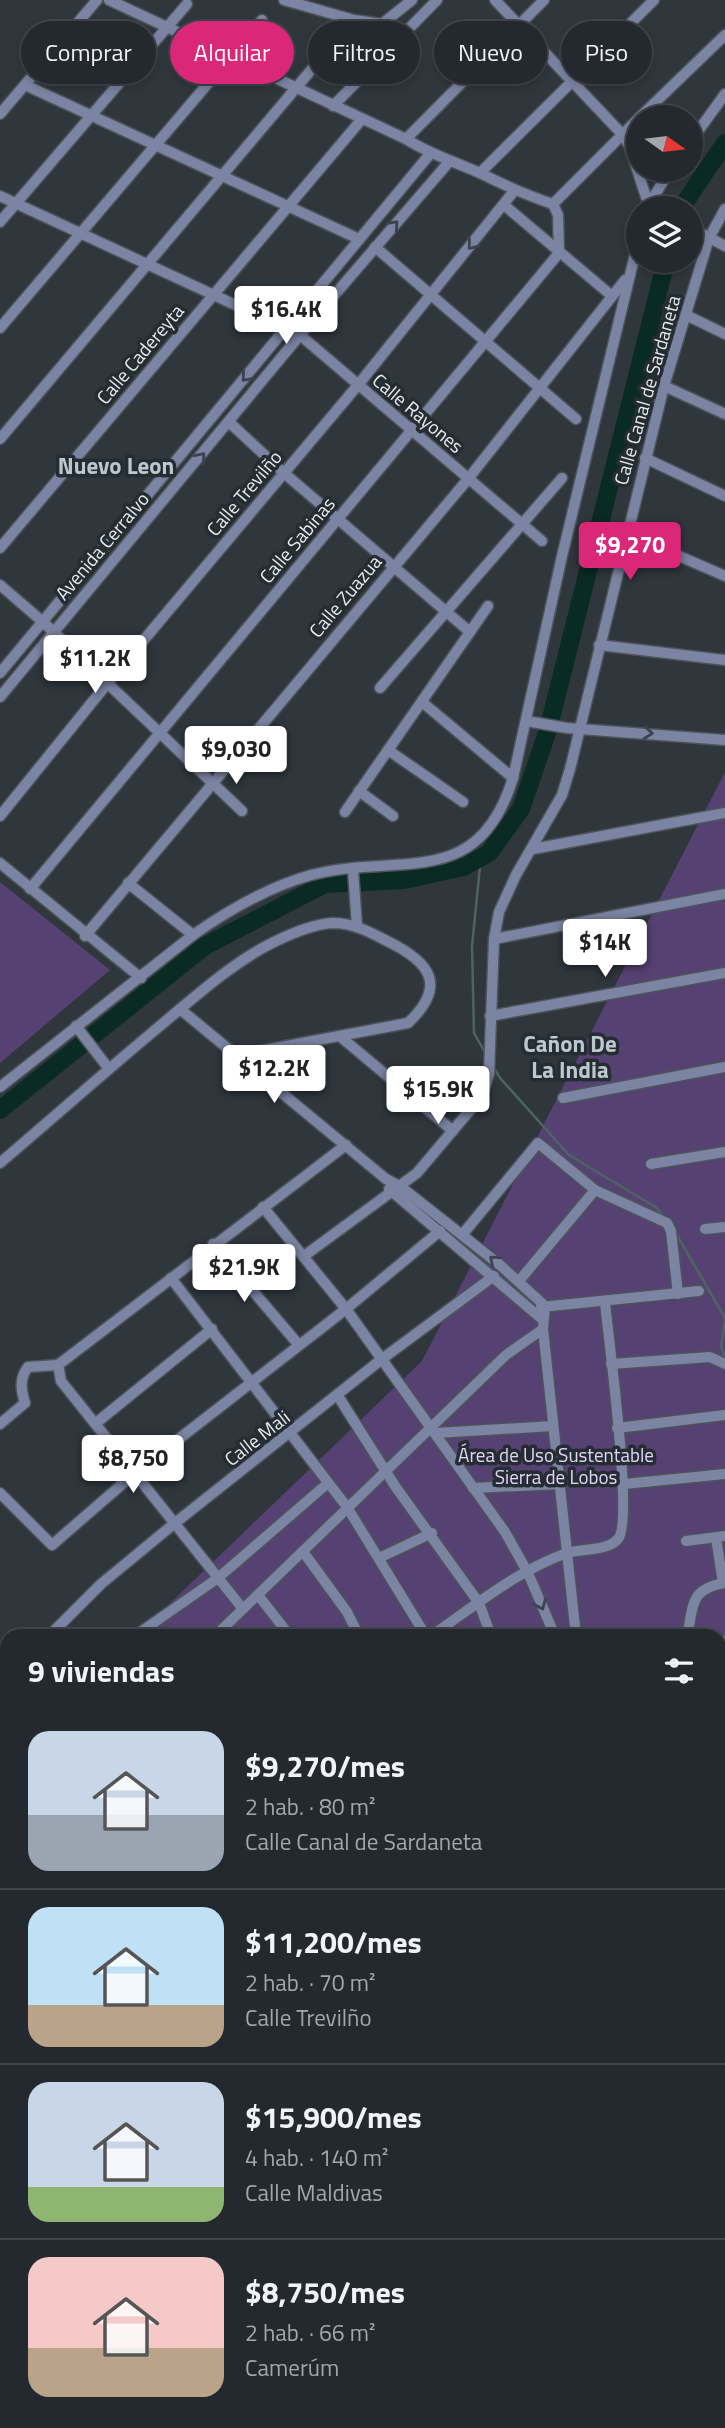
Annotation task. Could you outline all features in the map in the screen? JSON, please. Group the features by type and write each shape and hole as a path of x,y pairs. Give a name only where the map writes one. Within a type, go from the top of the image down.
{"street":[{"path":"0,114 97,0"},
{"path":"109,0 169,26"},
{"path":"284,0 342,17 382,24 412,0"},
{"path":"317,10 328,0"},
{"path":"416,21 437,0"},
{"path":"495,0 515,21"},
{"path":"523,21 544,0"},
{"path":"632,21 654,0"},
{"path":"0,222 187,4"},
{"path":"341,21 342,17"},
{"path":"652,105 725,35"},
{"path":"547,53 561,67"},
{"path":"0,439 308,75"},
{"path":"0,328 209,84"},
{"path":"284,84 406,139 430,154 480,173 513,191 553,204 558,215 559,253"},
{"path":"333,106 354,84"},
{"path":"406,139 461,84"},
{"path":"480,173 568,84"},
{"path":"577,84 629,145 646,196"},
{"path":"25,85 359,239"},
{"path":"704,123 725,94"},
{"name":"Calle Cadereyta","path":"0,548 362,119"},
{"path":"553,204 626,130"},
{"name":"Avenida Cerralvo","path":"0,673 430,154"},
{"name":"Avenida Cerralvo","path":"0,697 230,423 300,335 449,162"},
{"name":"Calle Trevilño","path":"0,816 432,294 513,191"},
{"name":"Calle Rayones","path":"0,196 300,335 542,541"},
{"path":"504,205 612,296"},
{"name":"Calle Canal de Sardaneta","path":"453,1131 482,1096 489,1074 494,939 499,912 562,795 664,386 709,238 725,209"},
{"path":"703,235 725,246"},
{"path":"375,247 576,419"},
{"name":"Calle Sabinas","path":"30,889 559,253"},
{"path":"0,1087 79,1030 193,935 220,916 270,889 314,874 354,874 428,862 475,844 496,820 531,722 629,273"},
{"name":"Calle Zuazua","path":"85,936 210,783 468,479 628,276"},
{"path":"686,315 725,334"},
{"path":"664,386 725,414"},
{"path":"230,423 284,473 470,632"},
{"path":"645,458 725,496"},
{"path":"380,688 562,478"},
{"path":"626,533 725,576"},
{"path":"0,585 43,622 106,685 242,811"},
{"path":"345,812 488,606"},
{"path":"599,645 725,660"},
{"path":"422,702 513,778"},
{"path":"531,722 567,728 725,740"},
{"path":"388,750 463,802"},
{"path":"359,791 393,816"},
{"path":"533,849 725,813"},
{"path":"0,863 85,936 141,978"},
{"path":"354,874 357,926"},
{"path":"128,883 193,935"},
{"path":"494,939 725,894"},
{"path":"0,1163 106,1065 270,944 308,928 332,923 357,926 415,955 428,974 430,994 421,1011 408,1023 342,1038 238,1055"},
{"path":"490,1016 725,973"},
{"path":"180,1009 386,1179 401,1187 519,1281 545,1306"},
{"path":"79,1030 106,1065"},
{"path":"304,1256 390,1192 401,1187 453,1131 342,1038"},
{"path":"563,1098 725,1067"},
{"path":"0,1424 25,1403 20,1389 23,1374 28,1367 58,1365 346,1145"},
{"path":"462,1235 534,1145 541,1145 595,1190 667,1223 671,1231 678,1293"},
{"path":"651,1164 725,1152"},
{"path":"386,1179 390,1192 534,1309 543,1324"},
{"path":"519,1281 595,1190"},
{"path":"264,1207 346,1309 505,1532 528,1573 553,1629"},
{"path":"705,1229 725,1227"},
{"path":"0,1493 52,1545 135,1473 346,1309 440,1231"},
{"path":"214,1244 298,1344"},
{"name":"Calle Mali","path":"56,1629 101,1584 175,1523 382,1359 494,1276"},
{"path":"170,1278 347,1507 424,1629"},
{"path":"534,1309 699,1291"},
{"path":"439,1629 528,1573 567,1553 608,1545 618,1539 623,1529 624,1484 605,1302"},
{"path":"545,1306 543,1324 576,1629"},
{"path":"222,1629 304,1552 385,1469 434,1430 506,1355 543,1324"},
{"path":"96,1423 212,1329"},
{"path":"611,1364 710,1357 725,1364"},
{"path":"58,1365 61,1381 243,1609"},
{"path":"338,1396 385,1469 479,1603 488,1629"},
{"path":"617,1428 725,1415"},
{"path":"434,1430 553,1426"},
{"path":"624,1484 725,1474"},
{"path":"145,1629 218,1578 328,1483"},
{"path":"473,1488 561,1484"},
{"path":"379,1558 432,1533"},
{"path":"685,1541 721,1537 724,1583 703,1588 697,1593 689,1629"},
{"path":"304,1552 347,1612 356,1629"},
{"path":"258,1595 285,1629"}],"green space":[{"name":"Área de Uso Sustentable Sierra de Lobos","path":"725,772 725,1629 143,1629 422,1361"},
{"path":"0,882 110,970 0,1063"}],"waterway":[{"path":"689,196 725,143"},
{"path":"0,1110 205,946 325,884 404,880 464,867 489,853 521,809 548,730 663,273"},
{"path":"481,857 472,946 474,1033 486,1054"},
{"path":"493,1066 500,1078 569,1155 657,1208 666,1219"},
{"path":"674,1230 725,1318"},
{"path":"725,1320 721,1347 725,1358"}],"district":[{"name":"Nuevo Leon","path":"116,466"},
{"name":"Cañon De La India","path":"570,1057"}]}
